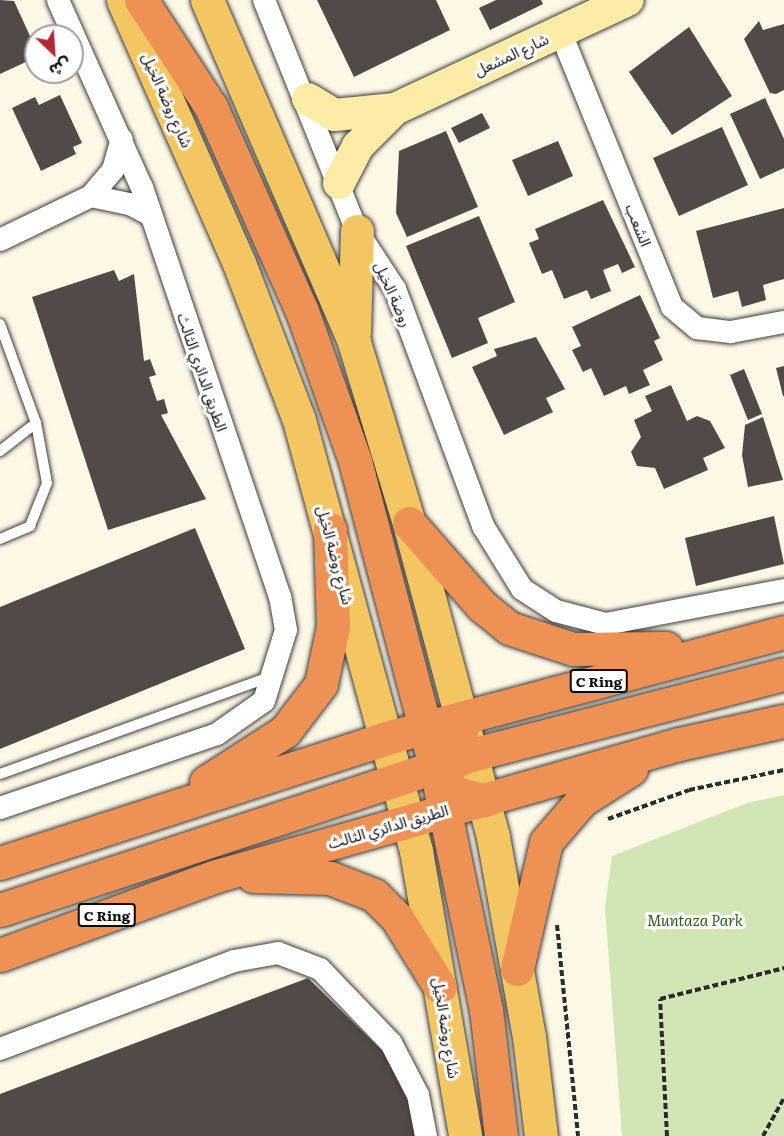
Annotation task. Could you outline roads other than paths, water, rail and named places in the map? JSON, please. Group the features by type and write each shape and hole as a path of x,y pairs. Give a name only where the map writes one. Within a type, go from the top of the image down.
{"highway":[{"path":"141,0 211,107 302,311 355,461 446,810 486,1010 501,1136"},
{"path":"409,523 489,614 532,639 590,650 733,644"},
{"path":"166,807 285,730 316,693 332,638 330,529"},
{"name":"C Ring","path":"0,863 166,807 386,738 784,632"},
{"path":"0,910 435,769 473,754 784,674"},
{"path":"408,820 414,791 456,750 465,717"},
{"name":"الطريق الدائري الثالث","path":"0,955 216,876 679,744 784,721"},
{"path":"386,738 417,744 455,793 484,800"},
{"path":"517,969 538,864 555,827 609,782 679,744"},
{"path":"216,876 316,877 367,891 397,918 440,987"}],"main road":[{"name":"شارع روضة الخيل","path":"123,0 285,380 330,529 399,779 440,987 465,1136"},
{"path":"207,0 354,342 409,523 465,717 484,800 517,969 541,1136"},
{"path":"354,342 357,231"}],"street":[{"path":"58,0 122,139 151,215"},
{"name":"روضة الخيل","path":"264,0 309,99 357,231 395,289 483,526 522,589 556,611 606,624 784,590"},
{"name":"شارع المشعل","path":"309,99 335,115 394,109 628,0"},
{"name":"الشعب","path":"560,31 672,307 697,328 732,332 784,322"},
{"name":"شارع المشعل","path":"339,183 358,146 394,109"},
{"path":"0,240 91,196 112,170 122,139"},
{"path":"91,196 130,204 151,215"},
{"name":"الطريق الدائري الثالث","path":"0,808 216,734 264,701 276,675 286,630 280,597 151,215"},
{"path":"0,1049 244,958 278,953 320,969 391,1043 415,1086 426,1136"}],"lane":[{"path":"0,324 36,423 47,483 30,526 0,539"},
{"path":"0,451 36,423"},
{"path":"0,774 276,675"}],"park label":[{"name":"Muntaza Park","path":"695,920"}]}
